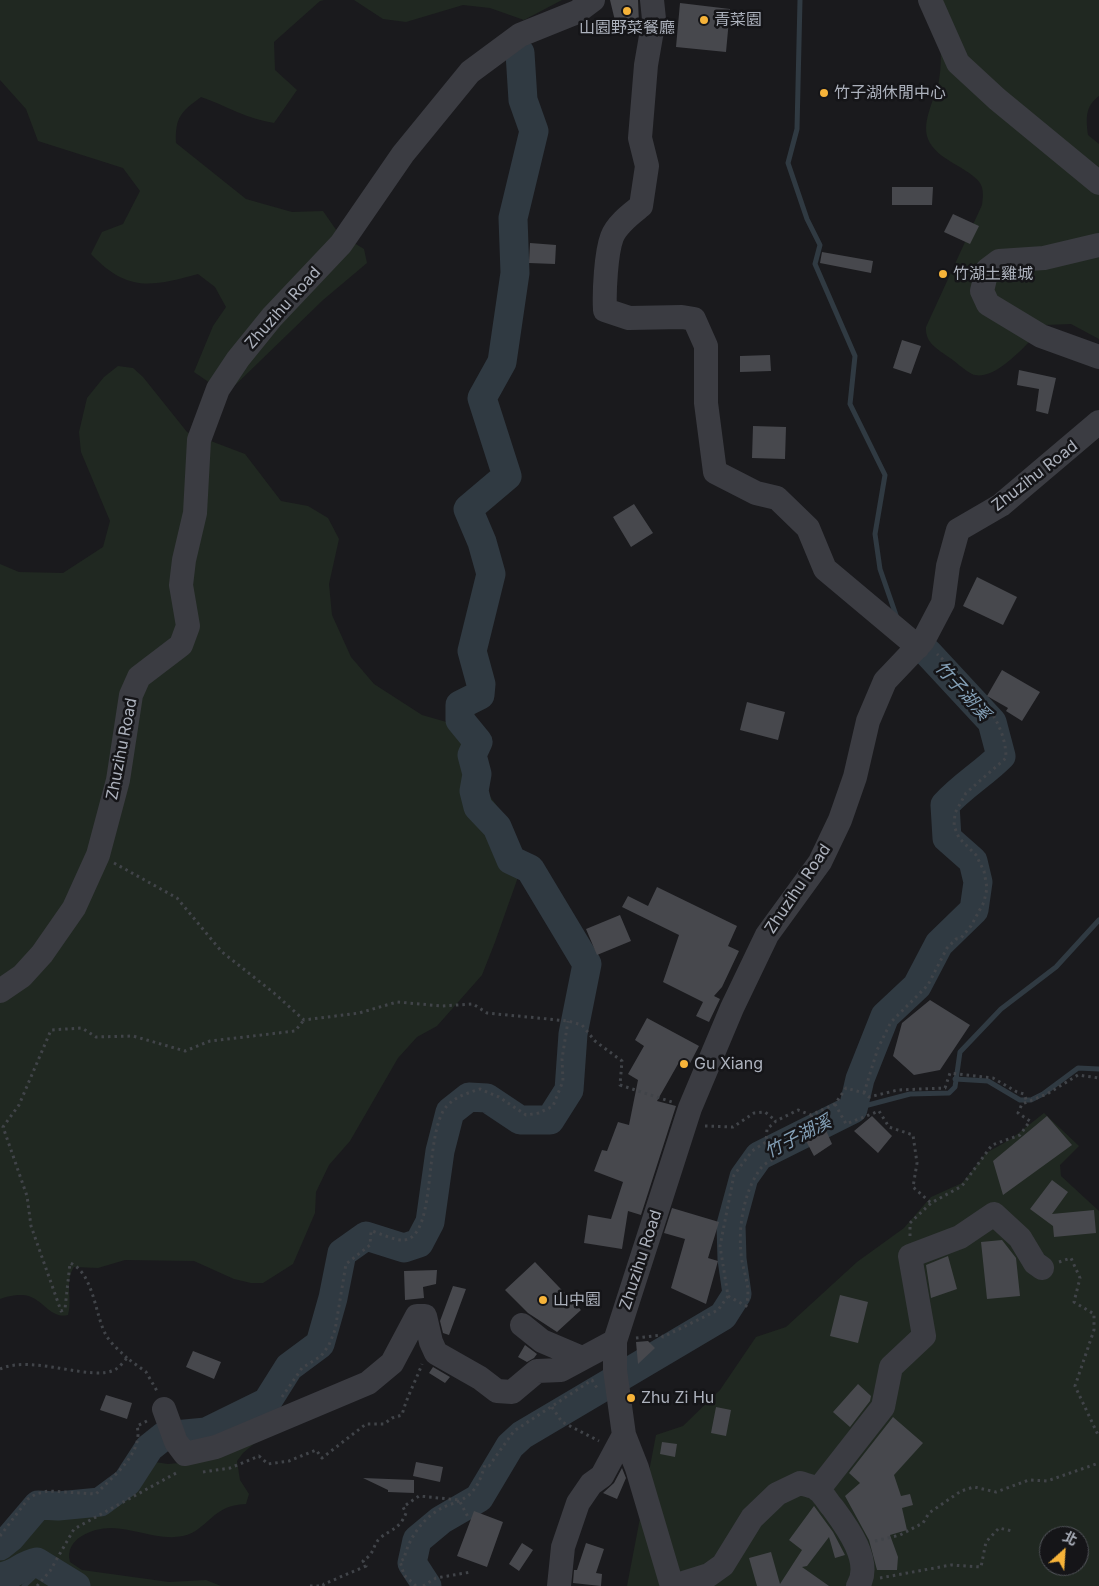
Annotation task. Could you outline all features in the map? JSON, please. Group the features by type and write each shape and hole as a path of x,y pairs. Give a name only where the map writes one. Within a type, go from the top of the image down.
{"street":[{"name":"Zhuzihu Road","path":"0,991 22,976 42,954 74,908 98,855 118,780 131,695 139,677 181,645 188,626 181,585 184,560 196,513 199,440 218,389 272,317 341,244 403,154 470,72 520,35 577,12 593,0"},
{"path":"652,0 654,19 646,65 640,138 647,166 641,206 624,220 612,237 604,293 605,310 629,318 682,317 694,319 706,346 706,402 715,472 756,494 777,498 808,528 825,569 921,644"},
{"path":"930,0 958,62 997,99 1099,182"},
{"path":"1099,245 1044,258 999,260 987,270 982,291 988,304 1040,336 1099,357"},
{"name":"Zhuzihu Road","path":"818,1490 800,1483 777,1494 752,1518 723,1565 709,1575 673,1586 637,1468 619,1442 615,1341 690,1108 732,1008 767,935 820,862 840,820 855,777 868,721 885,681 921,644 943,603 948,566 958,530 1002,505 1099,422"},
{"path":"860,1583 858,1546 845,1522 818,1490 883,1407 890,1367 924,1336 910,1256 960,1237 994,1214 1020,1238 1035,1263 1042,1268"},
{"path":"179,1450 216,1447 368,1383 392,1363 417,1316 425,1316 431,1342 436,1353 480,1378 497,1391 512,1392 537,1371 561,1370 615,1341"},
{"path":"522,1325 542,1341 582,1358"},
{"path":"559,1586 563,1547 578,1503 590,1484 602,1476 619,1442"}],"path":[{"path":"864,1092 878,1048 891,1022 928,985 947,948 961,938 971,926 984,902 987,888 984,871 976,855 959,838 954,826 955,813 966,793 1006,758 1006,748 996,717 961,677 921,644"},
{"path":"98,855 177,898 222,952 274,992 304,1020"},
{"path":"436,1353 422,1364 413,1389 408,1392 402,1415 392,1418 384,1424 366,1424 322,1458 316,1450 289,1461 268,1464 259,1456 230,1468 179,1450 146,1372 127,1358 105,1334 90,1287 75,1265 70,1263 65,1309 61,1312 31,1226 27,1196 3,1127 19,1105 51,1030 82,1028 96,1037 133,1036 185,1051 210,1041 295,1031 304,1020 359,1013 397,1002 442,1006 473,1004 487,1014 568,1021 582,1025 595,1041 622,1061 620,1085 690,1108"},
{"path":"280,1400 302,1368 321,1356 328,1345 335,1330 346,1264 370,1245 371,1231 403,1240 412,1238 420,1229 426,1210 432,1146 440,1118 446,1107 462,1094 480,1089 499,1097 526,1115 539,1113 553,1106 563,1081 562,1059 568,1021"},
{"path":"811,1115 835,1104 846,1088 864,1092 868,1097 898,1090 945,1088 950,1073 993,1078 1024,1094 1027,1102"},
{"path":"910,1256 910,1223 931,1203 962,1186 992,1146 1020,1135 1030,1120 1018,1113 1022,1104 1047,1094 1078,1075 1099,1078"},
{"path":"835,1104 846,1124 879,1111 889,1127 913,1135 917,1163 913,1187 931,1203"},
{"path":"728,1296 746,1306 750,1294 742,1259 740,1236 746,1196 762,1166 777,1157 766,1142 767,1129 776,1121 798,1110 811,1115 818,1131"},
{"path":"682,1133 709,1125 722,1128 733,1127 754,1113 760,1112 765,1112 776,1121"},
{"path":"652,1336 661,1335 663,1338 718,1310 728,1296 720,1246 734,1175 752,1151 766,1142"},
{"path":"1042,1268 1071,1258 1080,1278 1074,1302 1094,1314 1094,1330 1075,1386 1099,1437"},
{"path":"0,1368 10,1364 31,1364 104,1372 116,1370 127,1358"},
{"path":"416,1586 404,1575 400,1562 404,1560 406,1548 430,1516 470,1494 479,1481 485,1465 488,1466 514,1431 552,1408 592,1380"},
{"path":"552,1408 562,1422 619,1442"},
{"path":"0,1536 28,1499 36,1494 48,1491 96,1494 132,1457 140,1434 138,1426"},
{"path":"37,1586 50,1571 74,1529 179,1450"},
{"path":"858,1546 900,1535 922,1523 929,1513 968,1489 974,1487 996,1492 1029,1480 1047,1481 1099,1463"},
{"path":"310,1586 321,1586 366,1566 363,1561 372,1555 380,1538 400,1526 406,1514 403,1507 418,1496 459,1500"},
{"path":"459,1500 468,1517"},
{"path":"860,1583 951,1565 981,1567 986,1542 999,1528 1012,1531"},
{"path":"423,1586 436,1578 471,1572"}],"shaded area":[{"path":"0,0 324,0 320,1 274,42 275,70 297,90 274,123 246,115 201,97 184,111 178,121 176,143 246,199 292,212 323,211 339,234 364,249 367,263 323,300 226,394 194,372 213,326 226,307 215,287 198,274 167,282 140,283 128,280 116,275 91,254 102,232 123,224 140,191 123,168 38,141 26,109 0,80"},
{"path":"354,0 562,0 524,20 490,8 463,5 406,22 383,19"},
{"path":"935,0 1099,0 1099,96 1091,104 1087,113 1087,124 1088,135 1099,144 1099,339 1071,324 1045,325 1012,359 991,373 981,375 972,374 939,350 929,341 926,332 926,327 982,205 983,197 981,185 975,177 938,153 932,147 926,132 930,109 939,80 941,60"},
{"path":"118,366 133,368 143,377 187,432 245,454 281,501 308,506 328,518 339,539 329,584 332,615 351,657 374,684 422,715 450,723 467,737 489,795 509,822 519,853 517,880 482,975 437,1026 417,1037 398,1058 350,1141 329,1165 316,1192 315,1213 293,1264 263,1283 251,1283 234,1279 194,1261 125,1260 98,1268 74,1267 69,1285 70,1303 68,1315 62,1316 57,1315 36,1299 28,1296 16,1295 0,1299 0,564 19,572 63,573 103,547 110,521 81,452 79,432 87,398 104,377"},
{"path":"1044,1113 1079,1146 1060,1165 1061,1176 1099,1211 1099,1586 627,1586 656,1435 683,1426 720,1390 756,1337 786,1327 857,1262 904,1228 931,1197 962,1183 986,1153 1011,1139"},
{"path":"265,1409 275,1414 268,1432 243,1453 237,1461 240,1480 249,1494 246,1504 234,1505 225,1509 199,1529 183,1536 156,1536 111,1528 96,1530 81,1536 75,1541 69,1554 70,1562 82,1570 169,1582 206,1580 221,1586 0,1586 0,1541 28,1501 50,1494 99,1495 136,1459 168,1464 179,1463 251,1413"}],"building":[{"name":"山園野菜餐廳","path":"610,0 638,0 639,24 617,29"},
{"name":"青菜園","path":"680,3 730,9 726,52 676,47"},
{"path":"892,187 933,187 932,205 892,205"},
{"path":"953,214 979,226 970,244 944,232"},
{"path":"530,243 556,245 555,264 529,263"},
{"path":"822,252 873,261 871,273 820,263"},
{"path":"902,340 921,346 911,374 893,368"},
{"path":"770,355 771,371 740,372 740,356"},
{"path":"1019,370 1056,378 1048,414 1036,411 1039,389 1017,385"},
{"path":"753,426 786,427 785,459 752,458"},
{"path":"634,504 653,533 631,547 613,517"},
{"path":"977,577 1017,597 1003,625 963,606"},
{"path":"1002,670 1040,692 1022,721 1006,711 1008,708 987,696"},
{"path":"747,702 785,712 778,740 740,730"},
{"path":"657,887 737,926 728,946 739,951 722,987 714,996 720,999 709,1022 696,1016 703,1002 663,982 679,935 622,907 628,896 648,906"},
{"path":"620,915 631,941 597,955 586,929"},
{"path":"930,1000 970,1025 940,1070 914,1075 893,1056 902,1023"},
{"path":"647,1018 699,1046 687,1069 678,1064 657,1101 676,1106 641,1215 628,1211 622,1249 584,1243 588,1215 611,1219 623,1182 594,1171 602,1150 607,1151 618,1122 629,1125 638,1080 628,1074 644,1046 635,1040"},
{"path":"872,1116 892,1136 878,1153 854,1131"},
{"path":"1047,1116 1072,1145 1003,1195 993,1161"},
{"path":"825,1128 832,1144 814,1156 805,1139"},
{"path":"1052,1180 1068,1192 1052,1214 1094,1210 1096,1233 1054,1237 1053,1226 1030,1209"},
{"path":"672,1208 719,1222 708,1258 718,1261 706,1304 671,1288 685,1239 664,1233"},
{"path":"1002,1240 1016,1258 1020,1296 987,1299 981,1242"},
{"path":"948,1256 957,1289 931,1298 926,1265"},
{"name":"山中園","path":"535,1262 581,1310 557,1332 528,1313 505,1290"},
{"path":"437,1270 436,1284 423,1287 424,1298 405,1300 404,1271"},
{"path":"453,1286 466,1289 449,1335 443,1333 440,1321"},
{"path":"840,1295 868,1302 858,1343 830,1336"},
{"path":"648,1341 655,1348 638,1364 636,1342"},
{"path":"525,1345 537,1354 527,1362 518,1357"},
{"path":"193,1351 221,1362 214,1379 186,1367"},
{"path":"433,1367 450,1377 445,1383 429,1373"},
{"path":"858,1384 871,1396 870,1401 850,1427 833,1412"},
{"path":"106,1395 132,1403 127,1419 100,1410"},
{"path":"716,1407 731,1410 726,1436 711,1433"},
{"path":"893,1417 923,1443 894,1475 901,1496 910,1494 913,1505 902,1508 907,1530 890,1535 898,1557 897,1570 877,1570 869,1540 845,1496 860,1483 849,1473"},
{"path":"662,1442 677,1444 675,1457 660,1454"},
{"path":"416,1462 443,1467 440,1482 413,1476"},
{"path":"622,1468 626,1478 617,1499 603,1493 614,1483"},
{"path":"363,1478 414,1480 414,1493 388,1492 388,1490"},
{"path":"814,1506 833,1532 845,1555 835,1558 829,1537 807,1566 802,1567 829,1586 757,1586 749,1558 771,1552 780,1584 802,1550 789,1540"},
{"path":"474,1511 503,1522 487,1567 457,1556"},
{"path":"522,1543 533,1550 519,1571 509,1564"},
{"path":"586,1543 604,1549 596,1573 602,1574 601,1586 573,1583 574,1570 577,1570"}],"waterway":[{"path":"800,0 797,129 788,163 807,219 820,245 815,264 855,356 850,404 885,475 875,534 880,569 897,618"},
{"path":"0,1546 10,1538 38,1505 58,1506 100,1502 127,1482 149,1448 164,1436 206,1432 267,1402 289,1367 320,1344 333,1298 342,1253 366,1236 404,1248 419,1243 430,1222 440,1151 450,1112 469,1097 487,1098 520,1120 550,1120 569,1090 573,1034 587,964 530,869 511,860 497,827 478,807 474,791 477,774 472,755 478,742 460,720 460,705 480,695 481,684 472,651 491,574 482,542 468,509 507,476 482,398 502,362 515,273 513,218 534,131 523,100 520,53"},
{"name":"竹子湖溪","path":"427,1586 412,1563 417,1540 441,1520 479,1498 510,1446 522,1435 723,1316 737,1294 732,1259 731,1225 744,1177 759,1156 853,1109 860,1079 885,1016 917,986 939,944 974,910 978,882 973,861 947,838 945,805 1001,756 992,722 928,653"},
{"path":"853,1109 910,1094 949,1093 955,1087 960,1052 1001,1009 1056,967 1099,920"},
{"path":"955,1079 988,1081 1020,1100 1031,1100 1043,1094 1078,1068 1099,1069"},
{"name":"竹子湖溪","path":"0,1577 37,1562 76,1586"},
{"path":"24,1586 44,1567"}],"place":[{"name":"山園野菜餐廳","path":"627,11"},
{"name":"青菜園","path":"704,20"},
{"name":"竹子湖休閒中心","path":"824,93"},
{"name":"竹湖土雞城","path":"943,274"},
{"name":"Gu Xiang","path":"684,1064"},
{"name":"山中園","path":"543,1300"},
{"name":"Zhu Zi Hu","path":"631,1398"}]}
